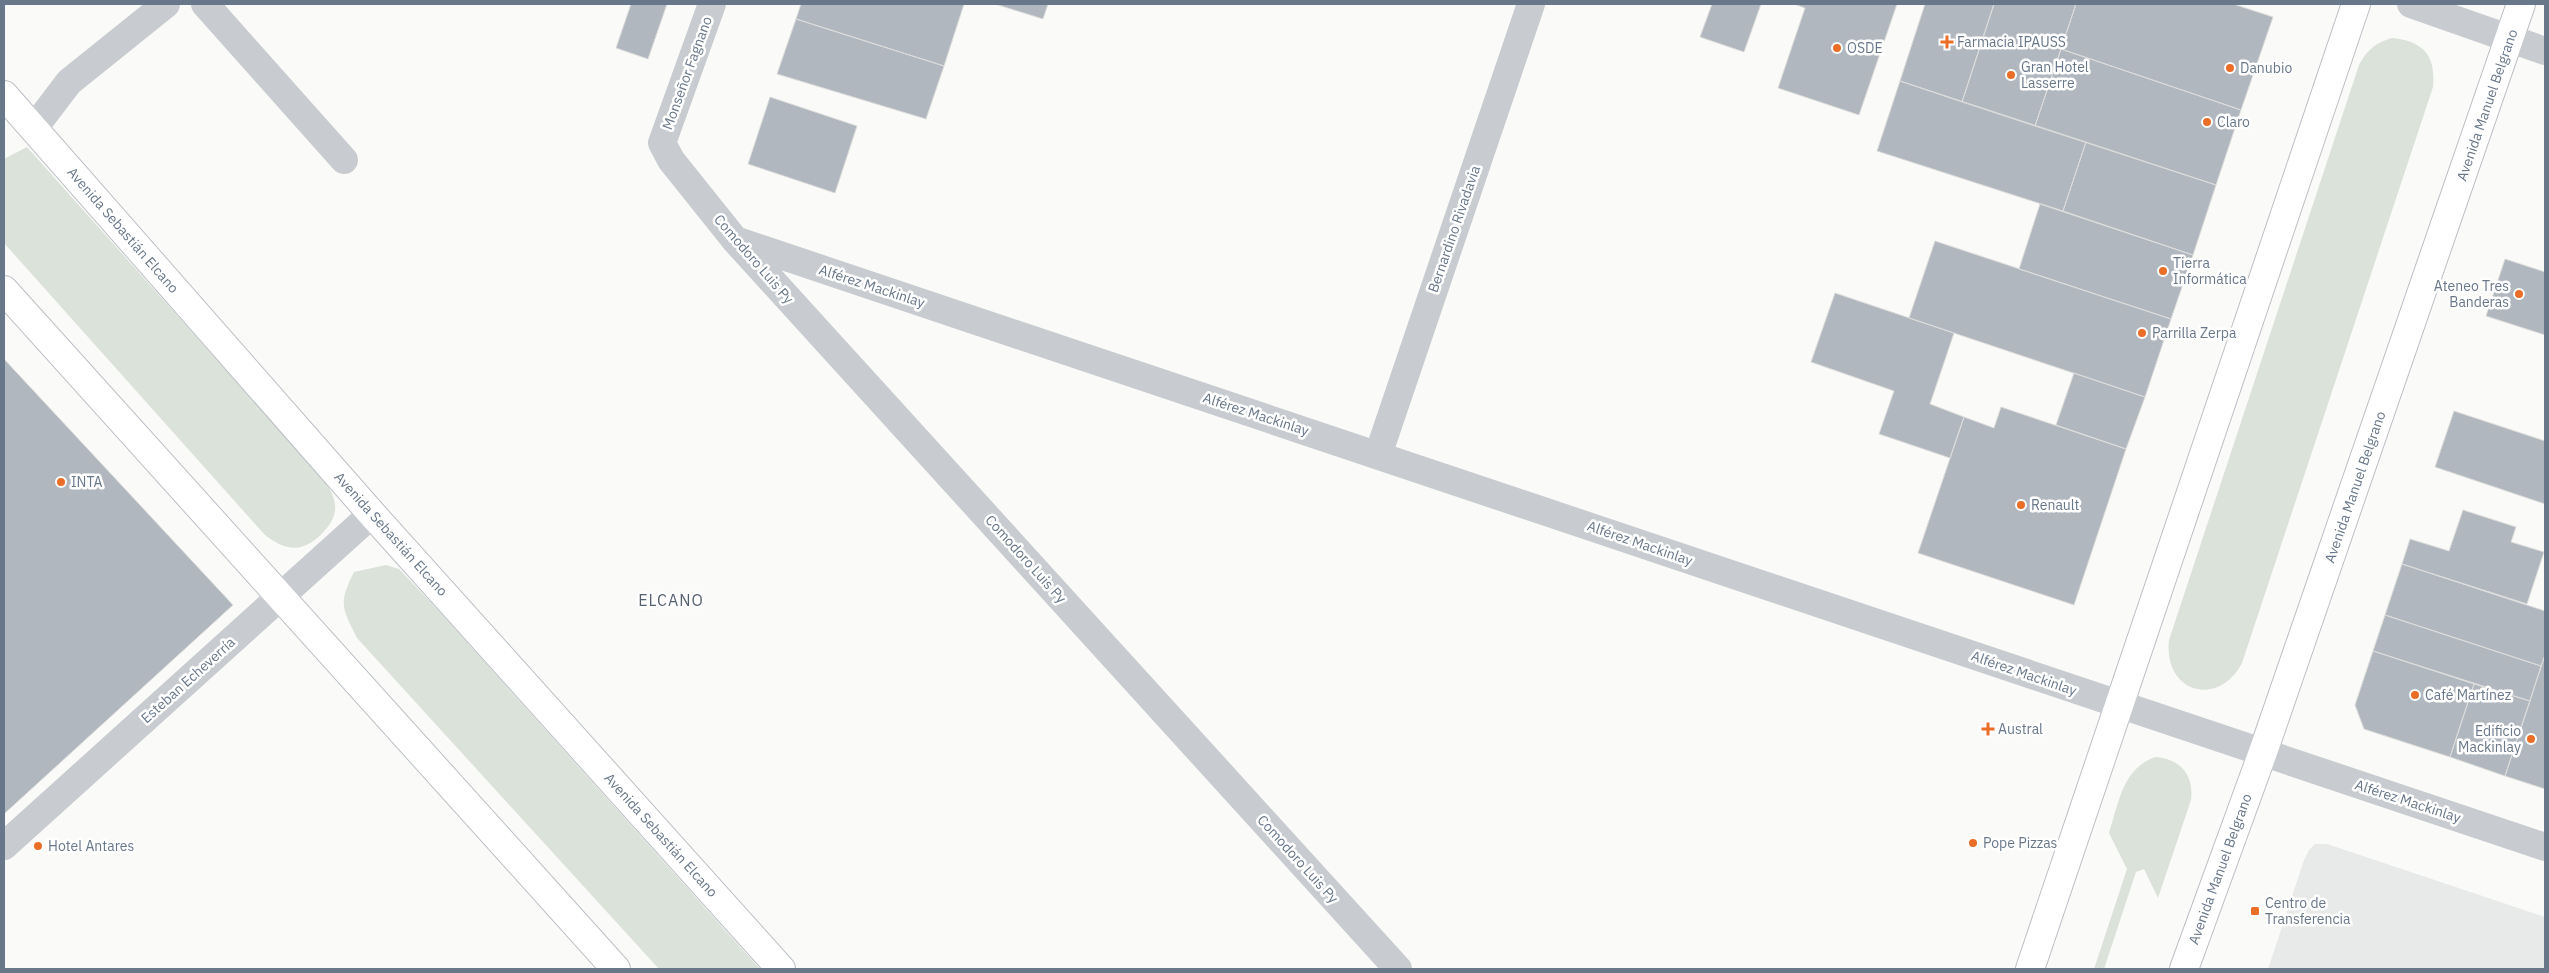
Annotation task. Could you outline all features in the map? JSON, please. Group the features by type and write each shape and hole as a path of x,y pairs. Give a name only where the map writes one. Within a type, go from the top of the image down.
{"main road":[{"path":"2030,969 2356,4"},
{"name":"Avenida Manuel Belgrano","path":"2184,969 2263,752 2521,4"},
{"name":"Avenida Sebastián Elcano","path":"4,95 372,514 781,969"},
{"path":"4,290 616,969"}],"street":[{"path":"34,128 69,82 166,4"},
{"path":"204,4 344,160"},
{"name":"Monseñor Fagnano","path":"662,143 712,4"},
{"name":"Bernardino Rivadavia","path":"1378,455 1531,4"},
{"path":"2411,4 2545,51"},
{"name":"Comodoro Luis Py","path":"662,143 671,160 735,240 1398,969"},
{"name":"Alférez Mackinlay","path":"735,240 2545,847"},
{"name":"Esteban Echeverría","path":"4,846 372,514"}],"shaded area":[{"path":"2392,38 2412,42 2425,52 2430,58 2432,66 2433,87 2242,663 2232,677 2220,686 2207,690 2194,688 2183,682 2174,672 2169,658 2169,640 2359,65 2372,48"},
{"path":"27,147 324,480 334,498 335,512 328,526 311,543 296,548 288,547 281,545 264,534 4,243 4,159"},
{"path":"386,565 399,569 437,609 760,969 659,969 357,638 348,620 344,606 349,583 354,572"},
{"path":"2155,757 2172,761 2184,770 2190,783 2191,800 2158,898 2144,869 2136,872 2104,969 2094,969 2127,869 2109,833 2123,788 2129,778 2144,762"},
{"path":"2315,844 2327,844 2545,917 2545,969 2268,969 2304,860 2309,850"}],"building":[{"path":"631,4 667,4 648,59 616,48"},
{"path":"801,4 964,4 944,66 796,19"},
{"path":"995,4 1048,4 1043,19"},
{"path":"1712,4 1761,4 1744,52 1700,37"},
{"name":"OSDE","path":"1794,4 1897,4 1859,115 1778,88 1805,8"},
{"name":"Farmacia IPAUSS","path":"1925,4 1994,4 1962,102 1900,81"},
{"name":"Gran Hotel Lasserre","path":"1994,4 2076,4 2035,126 1962,102"},
{"path":"2076,4 2233,4 2273,17 2241,110 2061,49"},
{"path":"796,19 944,66 926,119 777,74"},
{"path":"2061,49 2241,110 2216,185 2035,126"},
{"path":"1900,81 2086,142 2063,211 1877,151"},
{"path":"770,97 857,126 835,193 748,164"},
{"path":"2086,142 2216,185 2193,255 2063,211"},
{"path":"2040,204 2193,255 2171,319 2019,269"},
{"path":"1935,241 2171,319 2145,397 1909,318"},
{"name":"Ateneo Tres Banderas","path":"2505,259 2545,272 2545,335 2486,316"},
{"path":"1835,293 1954,333 1930,404 1964,417 1950,458 1879,434 1894,391 1811,362"},
{"name":"INTA","path":"4,359 233,605 4,814"},
{"path":"2074,373 2145,397 2126,449 2056,425"},
{"name":"Renault","path":"2001,407 2126,449 2074,605 1918,553 1964,417 1994,428"},
{"path":"2454,411 2545,441 2545,504 2435,467"},
{"path":"2463,510 2516,527 2511,542 2544,552 2527,604 2402,564 2410,539 2449,551"},
{"path":"2402,564 2545,611 2545,655 2541,666 2385,615"},
{"path":"2385,615 2541,666 2530,701 2373,651"},
{"name":"Café Martínez","path":"2373,651 2474,684 2450,757 2364,729 2355,705"},
{"name":"Edificio Mackinlay","path":"2545,655 2545,789 2505,776"},
{"path":"2474,684 2530,701 2505,776 2450,757"}],"place":[{"name":"Farmacia IPAUSS","path":"1947,42"},
{"name":"OSDE","path":"1837,48"},
{"name":"Danubio","path":"2230,68"},
{"name":"Gran Hotel Lasserre","path":"2011,75"},
{"name":"Claro","path":"2207,122"},
{"name":"Tierra Informática","path":"2163,271"},
{"name":"Ateneo Tres Banderas","path":"2519,294"},
{"name":"Parrilla Zerpa","path":"2142,333"},
{"name":"INTA","path":"61,482"},
{"name":"Renault","path":"2021,505"},
{"name":"Café Martínez","path":"2415,695"},
{"name":"Austral","path":"1988,729"},
{"name":"Edificio Mackinlay","path":"2531,739"},
{"name":"Pope Pizzas","path":"1973,843"},
{"name":"Hotel Antares","path":"38,846"},
{"name":"Centro de Transferencia","path":"2255,911"}],"district":[{"name":"ELCANO","path":"671,600"}]}
